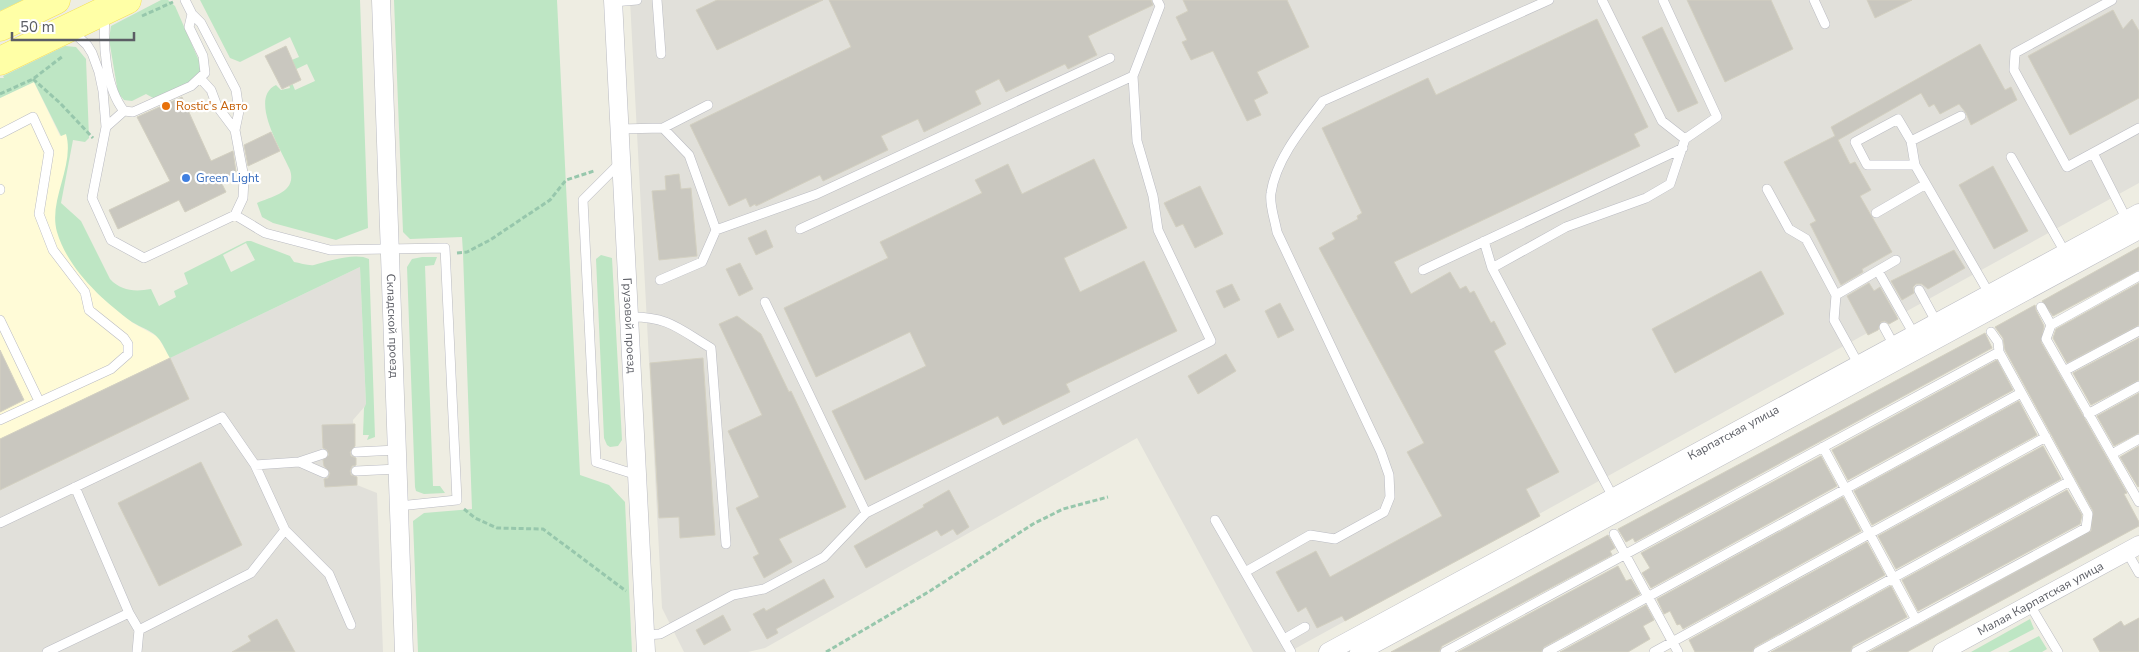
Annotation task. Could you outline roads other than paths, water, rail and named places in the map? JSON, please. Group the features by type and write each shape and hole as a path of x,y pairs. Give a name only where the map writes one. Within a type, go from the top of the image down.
{"main road":[{"path":"0,27 56,0"},
{"path":"0,61 116,5"}],"street":[{"name":"Складской проезд","path":"381,0 404,652"},
{"name":"Грузовой проезд","path":"613,1 646,643"},
{"name":"Карпатская улица","path":"1328,652 1616,504 2135,224"},
{"name":"Карпатская улица","path":"1359,652 1616,504"},
{"name":"Малая Карпатская улица","path":"1942,652 2133,548"}],"lane":[{"path":"69,28 87,44 100,72 106,127 92,198 111,240 144,258 234,214 243,198 244,178 236,130 239,110 236,90 201,23 192,14 185,0"},
{"path":"613,1 637,0"},
{"path":"657,0 661,54"},
{"path":"646,643 732,596 764,589 824,556 866,513 1211,341 1158,230 1153,196 1137,140 1133,76 1160,6 1157,0"},
{"path":"1245,572 1310,534 1335,539 1384,512 1390,497 1389,475 1381,452 1277,232 1270,194 1281,166 1300,130 1323,101 1549,0"},
{"path":"1602,0 1662,121 1684,143"},
{"path":"1423,270 1684,143 1717,117 1663,0"},
{"path":"1814,0 1825,24"},
{"path":"2112,0 2015,53 2014,70 2067,167 2139,128"},
{"path":"116,5 104,36 110,88 124,111"},
{"path":"106,127 124,111 133,112 191,86 202,79 206,67 189,27 192,14"},
{"path":"716,230 817,194 1110,58"},
{"path":"800,229 1133,76"},
{"path":"202,79 211,90 217,106 236,130"},
{"path":"619,129 663,128 708,105"},
{"path":"1911,140 1961,116"},
{"path":"0,134 33,117 48,152 39,214 50,241 54,250 85,292 90,310 124,338 128,344 128,354 111,369 0,420"},
{"path":"1914,165 1867,165 1855,142 1898,119 1911,140 1914,165 1993,300"},
{"path":"660,280 702,262 716,230 689,155 663,128"},
{"path":"1492,268 1566,227 1646,198 1670,184 1684,143"},
{"path":"2093,153 2135,224"},
{"path":"2011,157 2069,259"},
{"path":"621,162 582,200 596,462 637,475"},
{"path":"1876,213 1926,184"},
{"path":"1767,189 1789,229 1806,239 1836,295 1834,320 1862,371"},
{"path":"234,214 265,233 300,244 330,250 445,248 457,500 399,506"},
{"path":"1484,241 1492,268 1616,504"},
{"path":"1836,295 1896,260"},
{"path":"1878,271 1918,341"},
{"path":"2138,499 2046,340 2051,325 2139,276"},
{"path":"1919,290 1941,329"},
{"path":"765,302 866,513"},
{"path":"2041,307 2051,325"},
{"path":"629,317 647,316 664,320 711,348 726,544"},
{"path":"0,320 38,401"},
{"path":"1884,327 1898,352"},
{"path":"2064,371 2139,331"},
{"path":"1856,652 2086,528 2088,514 1999,352 1998,342 1991,332"},
{"path":"1445,652 1999,352"},
{"path":"2088,414 2139,386"},
{"path":"1547,652 2021,393"},
{"path":"0,523 222,417 255,465 285,530 329,574 351,624"},
{"path":"1654,652 2046,437"},
{"path":"2112,454 2139,439"},
{"path":"1823,448 1916,620"},
{"path":"356,452 397,450"},
{"path":"255,465 299,462 323,454"},
{"path":"299,462 324,473"},
{"path":"356,471 398,469"},
{"path":"1758,652 2070,481"},
{"path":"75,487 129,613 139,630 137,652"},
{"path":"1215,520 1291,652"},
{"path":"139,630 251,572 285,530"},
{"path":"1614,534 1678,652"},
{"path":"2133,548 2139,572"},
{"path":"2030,605 2058,652"},
{"path":"53,651 129,613"},
{"path":"1284,639 1305,627"}],"place":[{"name":"Rostic's Авто","path":"166,106"},
{"name":"Green Light","path":"186,178"}]}
